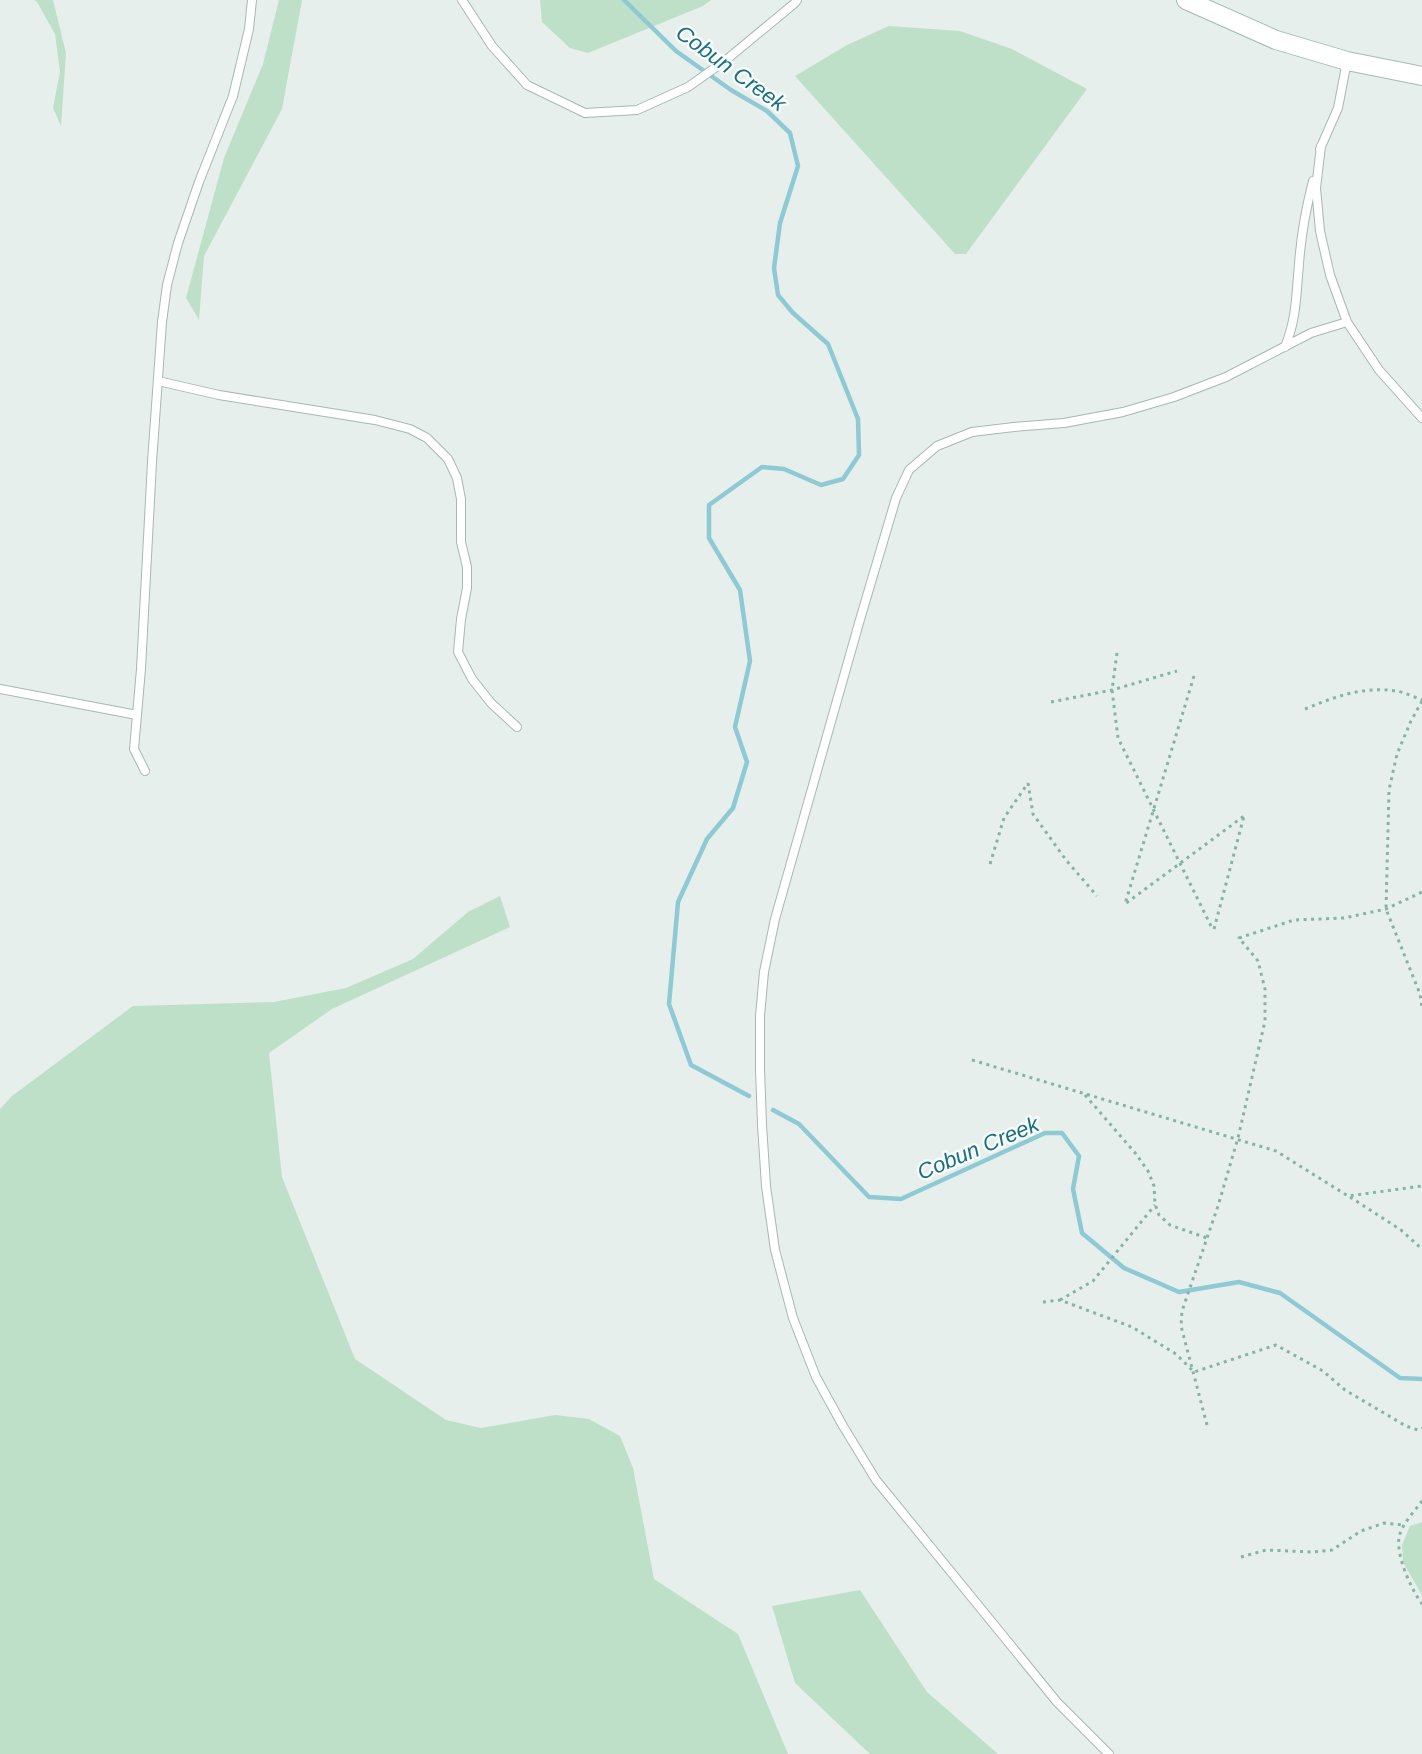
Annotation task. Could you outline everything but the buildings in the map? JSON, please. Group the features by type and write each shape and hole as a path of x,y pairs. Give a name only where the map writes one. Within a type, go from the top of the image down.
{"main road":[{"path":"1186,0 1276,40 1347,61 1422,76"}],"lane":[{"path":"145,771 134,749 160,334 167,285 178,243 233,96 249,29 252,0"},
{"path":"462,0 492,46 527,85 585,113 637,110 688,87 726,60 797,0"},
{"path":"1285,347 1293,329 1303,230 1321,146 1338,108 1347,61"},
{"path":"1321,146 1316,188 1320,231 1330,275 1347,322 1378,370 1422,418"},
{"path":"1109,1754 1057,1702 876,1480 816,1377 793,1318 775,1250 766,1186 760,1069 760,1016 764,972 780,900 896,498 909,470 937,446 972,432 1064,423 1123,412 1174,397 1226,376 1311,333 1347,322"},
{"path":"158,381 219,395 375,420 410,429 428,438 448,459 457,478 461,499 461,542 467,567 467,588 458,652 472,680 491,703 517,727"},
{"path":"0,689 137,715"}],"path":[{"path":"1117,653 1112,690 1118,738 1153,810 1180,864 1213,930 1244,816 1226,830 1180,864 1125,904 1153,810 1194,676"},
{"path":"1051,702 1112,690 1177,671"},
{"path":"1305,709 1339,695 1370,690 1397,691 1422,701 1397,754 1389,790 1386,909 1420,994 1422,1008"},
{"path":"990,864 1004,818 1028,783 1033,814 1066,860 1096,896"},
{"path":"1208,1425 1181,1326 1182,1311 1238,1138 1265,1021 1265,989 1258,961 1239,938 1294,920 1344,918 1386,909 1422,892"},
{"path":"972,1060 1276,1151 1401,1230 1422,1249"},
{"path":"1083,1093 1148,1171 1154,1186 1155,1204 1159,1215 1170,1225 1207,1238"},
{"path":"1348,1196 1422,1186"},
{"path":"1043,1302 1060,1300 1094,1281 1155,1204"},
{"path":"1060,1300 1132,1327 1176,1354 1194,1372"},
{"path":"1194,1372 1276,1345 1323,1371 1345,1390 1406,1426 1419,1430 1422,1428"},
{"path":"1422,1501 1404,1525 1399,1539 1403,1570 1422,1604"},
{"path":"1241,1557 1266,1550 1312,1552 1332,1550 1361,1531 1384,1523 1404,1525"}],"green space":[{"path":"34,0 53,0 66,53 61,126 53,108 60,72 55,34"},
{"path":"279,0 302,0 282,109 204,256 199,320 186,298 224,158 263,64"},
{"path":"540,0 711,0 703,6 588,53 570,48 542,22"},
{"path":"889,26 960,31 1012,49 1087,89 966,254 955,254 795,76 847,45"},
{"path":"500,896 510,927 332,1009 269,1053 282,1177 355,1359 446,1420 481,1428 555,1415 589,1419 620,1436 633,1468 654,1579 738,1634 788,1754 0,1754 0,1109 12,1096 133,1006 274,1002 346,988 413,959 468,912"},
{"path":"1422,1522 1422,1595 1403,1562 1402,1545 1410,1526"},
{"path":"860,1590 927,1692 998,1754 870,1754 795,1683 772,1606"}],"waterway":[{"name":"Cobun Creek","path":"624,0 676,51 731,90 767,111 790,133 798,166 780,223 774,268 778,295 793,313 828,344 858,419 859,455 843,479 821,485 784,469 762,467 709,505 709,538 740,590 750,661 735,727 747,762 733,808 707,839 678,902 669,1004 691,1065 749,1096"},
{"name":"Cobun Creek","path":"773,1110 799,1124 869,1197 901,1199 1045,1133 1062,1133 1079,1156 1073,1189 1082,1233 1124,1268 1179,1292 1239,1282 1280,1293 1400,1378 1422,1379"}]}
